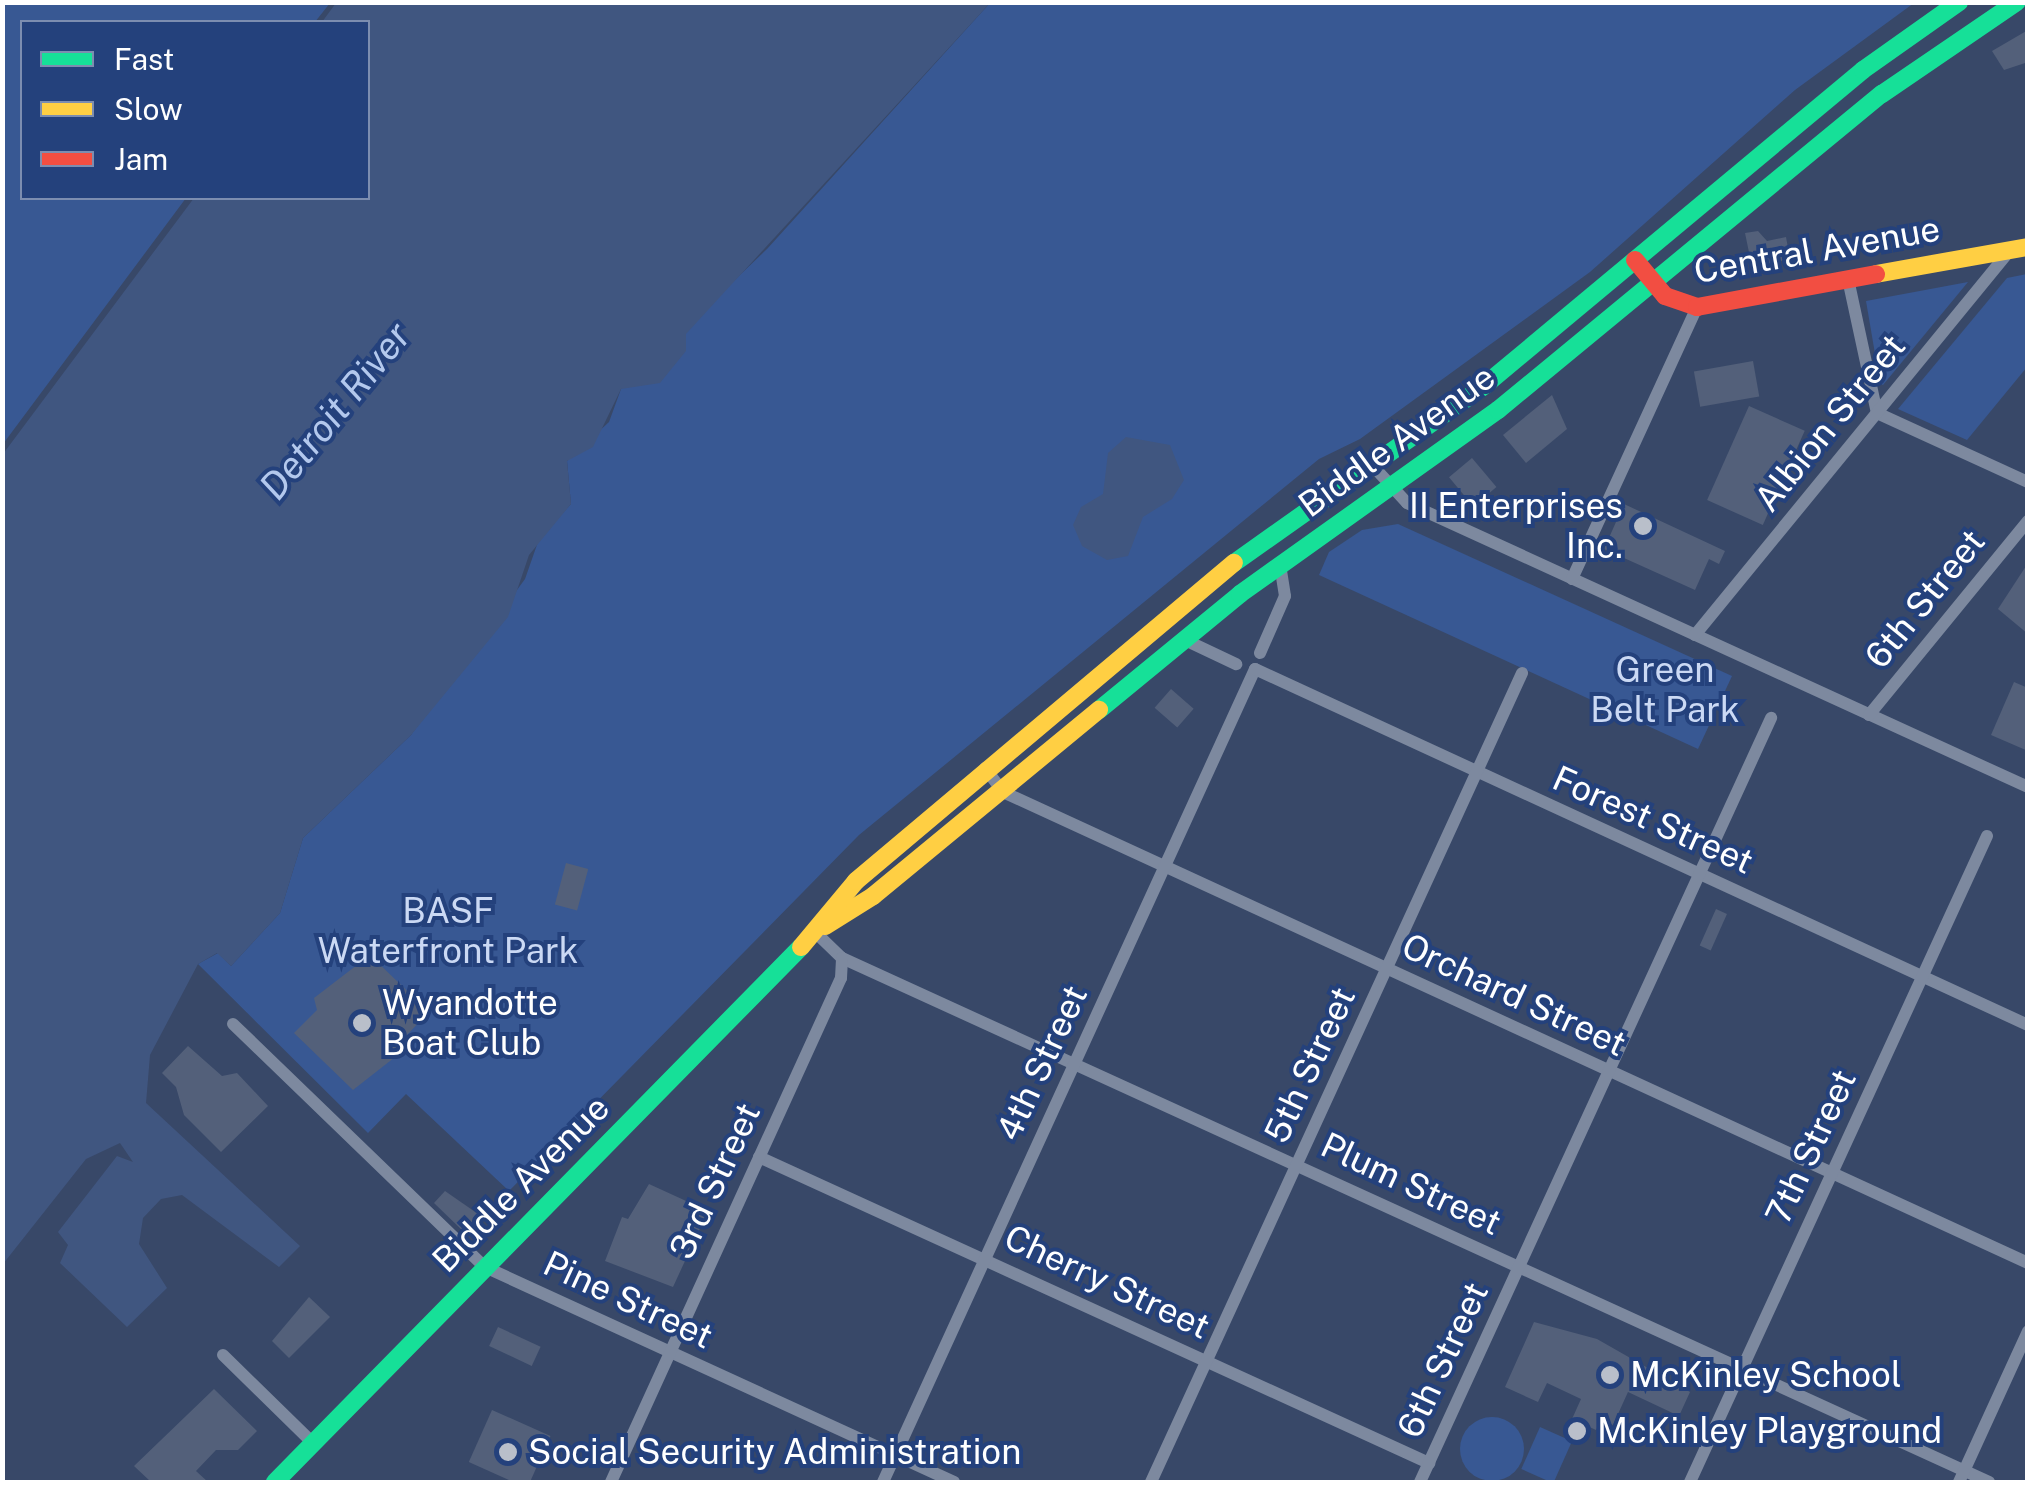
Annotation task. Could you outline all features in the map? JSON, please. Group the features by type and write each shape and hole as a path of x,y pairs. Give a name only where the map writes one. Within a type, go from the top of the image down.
{"main road":[{"name":"Biddle Avenue","path":"275,1482 815,932 856,880 1182,600 1372,466 1635,260 1862,70 1959,2"},
{"name":"Biddle Avenue","path":"815,932 1003,792 1184,639 1388,489 1652,284 1882,94 2017,2"},
{"path":"1862,70 1882,94"},
{"name":"Central Avenue","path":"1635,260 1652,284 1680,306 1697,307 2019,248"}],"street":[{"name":"Albion Street","path":"1695,635 2019,248"},
{"path":"1848,279 1877,413 2028,482"},
{"path":"1572,579 1697,307"},
{"path":"1372,466 1388,489 1572,579 2028,787"},
{"name":"6th Street","path":"1869,715 2028,521"},
{"path":"1260,652 1285,596 1280,565"},
{"path":"1184,639 1236,664"},
{"name":"Forest Street","path":"1255,670 2028,1024"},
{"name":"4th Street","path":"882,1482 1255,670"},
{"name":"5th Street","path":"1151,1482 1522,673"},
{"name":"6th Street","path":"1420,1482 1771,718"},
{"name":"Orchard Street","path":"985,768 1003,792 2028,1263"},
{"name":"7th Street","path":"1690,1482 1986,836"},
{"name":"Plum Street","path":"815,932 842,958 1742,1369 1961,1477 1989,1482"},
{"name":"3rd Street","path":"610,1482 841,978 842,958"},
{"name":"Pine Street","path":"234,1024 484,1266 954,1482"},
{"name":"Cherry Street","path":"759,1157 1429,1463"},
{"path":"1961,1477 2028,1331"},
{"path":"223,1355 313,1443"}],"green space":[{"path":"3,2 330,3 317,20 20,20 20,200 185,200 3,444"},
{"name":"BASF Waterfront Park","path":"990,3 1914,3 1795,90 1590,272 1360,439 1319,459 859,835 509,1191 406,1094 368,1133 198,964 218,953 231,966 280,913 303,838 411,735 525,579 539,539 571,504 567,461 609,422 621,389 767,249"},
{"path":"2027,274 2027,367 1967,440 1898,409 2007,278"},
{"path":"1968,282 1883,385 1880,383 1866,301"},
{"name":"Green Belt Park","path":"1398,524 1732,676 1698,749 1319,575 1329,552 1362,530"},
{"path":"1492,1417 1515,1426 1524,1449 1515,1472 1492,1481 1469,1472 1460,1449 1469,1426"},
{"path":"1540,1427 1572,1441 1554,1482 1521,1469"}],"water":[{"name":"Detroit River","path":"336,3 990,3 686,334 686,351 660,383 621,389 593,447 567,461 571,504 529,555 508,617 411,735 303,838 280,913 231,966 217,953 198,964 150,1055 146,1103 300,1246 279,1267 182,1195 161,1199 143,1218 139,1244 167,1288 127,1327 60,1263 68,1245 58,1232 117,1156 133,1162 120,1143 86,1159 3,1264 3,454 193,200 370,200 370,20 323,20"},
{"path":"1126,437 1170,445 1184,480 1172,499 1143,517 1128,556 1107,560 1082,546 1073,525 1081,507 1103,494 1108,453"}],"building":[{"path":"2028,30 2028,62 2004,70 1992,51"},
{"path":"1758,231 1767,241 1786,237 1790,259 1752,267 1745,233"},
{"path":"1753,361 1759,396 1700,407 1694,371"},
{"path":"1552,395 1567,429 1526,463 1503,435"},
{"path":"1749,406 1805,431 1763,525 1707,500"},
{"path":"1472,458 1496,487 1473,506 1449,477"},
{"name":"II Enterprises Inc.","path":"1624,504 1725,551 1719,564 1709,559 1695,590 1604,549"},
{"path":"2028,563 2028,634 1998,609"},
{"path":"2014,682 2028,688 2028,751 1991,735"},
{"path":"1171,689 1194,709 1177,728 1155,708"},
{"path":"566,863 588,869 577,910 555,905"},
{"path":"1716,909 1727,914 1711,950 1700,946"},
{"name":"Wyandotte Boat Club","path":"370,955 429,1012 406,1036 413,1043 353,1090 294,1033 317,1010 314,998"},
{"path":"188,1046 222,1076 237,1073 268,1106 221,1152 184,1115 176,1087 162,1073"},
{"path":"649,1184 708,1211 673,1287 605,1261 622,1217 628,1219"},
{"path":"445,1191 481,1216 465,1233 434,1203"},
{"path":"309,1297 330,1317 289,1358 272,1341"},
{"name":"McKinley School","path":"1534,1322 1597,1339 1690,1392 1679,1416 1628,1392 1613,1425 1601,1419 1596,1430 1572,1419 1581,1399 1547,1383 1538,1402 1505,1387"},
{"path":"498,1327 541,1347 532,1366 489,1346"},
{"path":"214,1389 257,1431 238,1450 216,1450 196,1471 208,1482 151,1482 134,1466"},
{"name":"Social Security Administration","path":"492,1410 550,1436 530,1482 514,1482 469,1462"}],"traffic: fast":[{"path":"1234,563 1485,385 1863,70 1959,2"},
{"path":"1099,710 1240,594 1498,410 1882,94 2017,2"},
{"path":"275,1482 801,947"}],"traffic: slow":[{"path":"1876,274 2028,247"},
{"path":"801,947 856,881 1234,563"},
{"path":"825,926 873,896 1099,710"}],"traffic: jam":[{"path":"1635,260 1665,296 1697,307 1876,274"}],"place":[{"name":"II Enterprises Inc.","path":"1643,526"},
{"name":"Wyandotte Boat Club","path":"362,1023"},
{"name":"McKinley School","path":"1610,1375"},
{"name":"McKinley Playground","path":"1577,1431"},
{"name":"Social Security Administration","path":"508,1452"}]}
